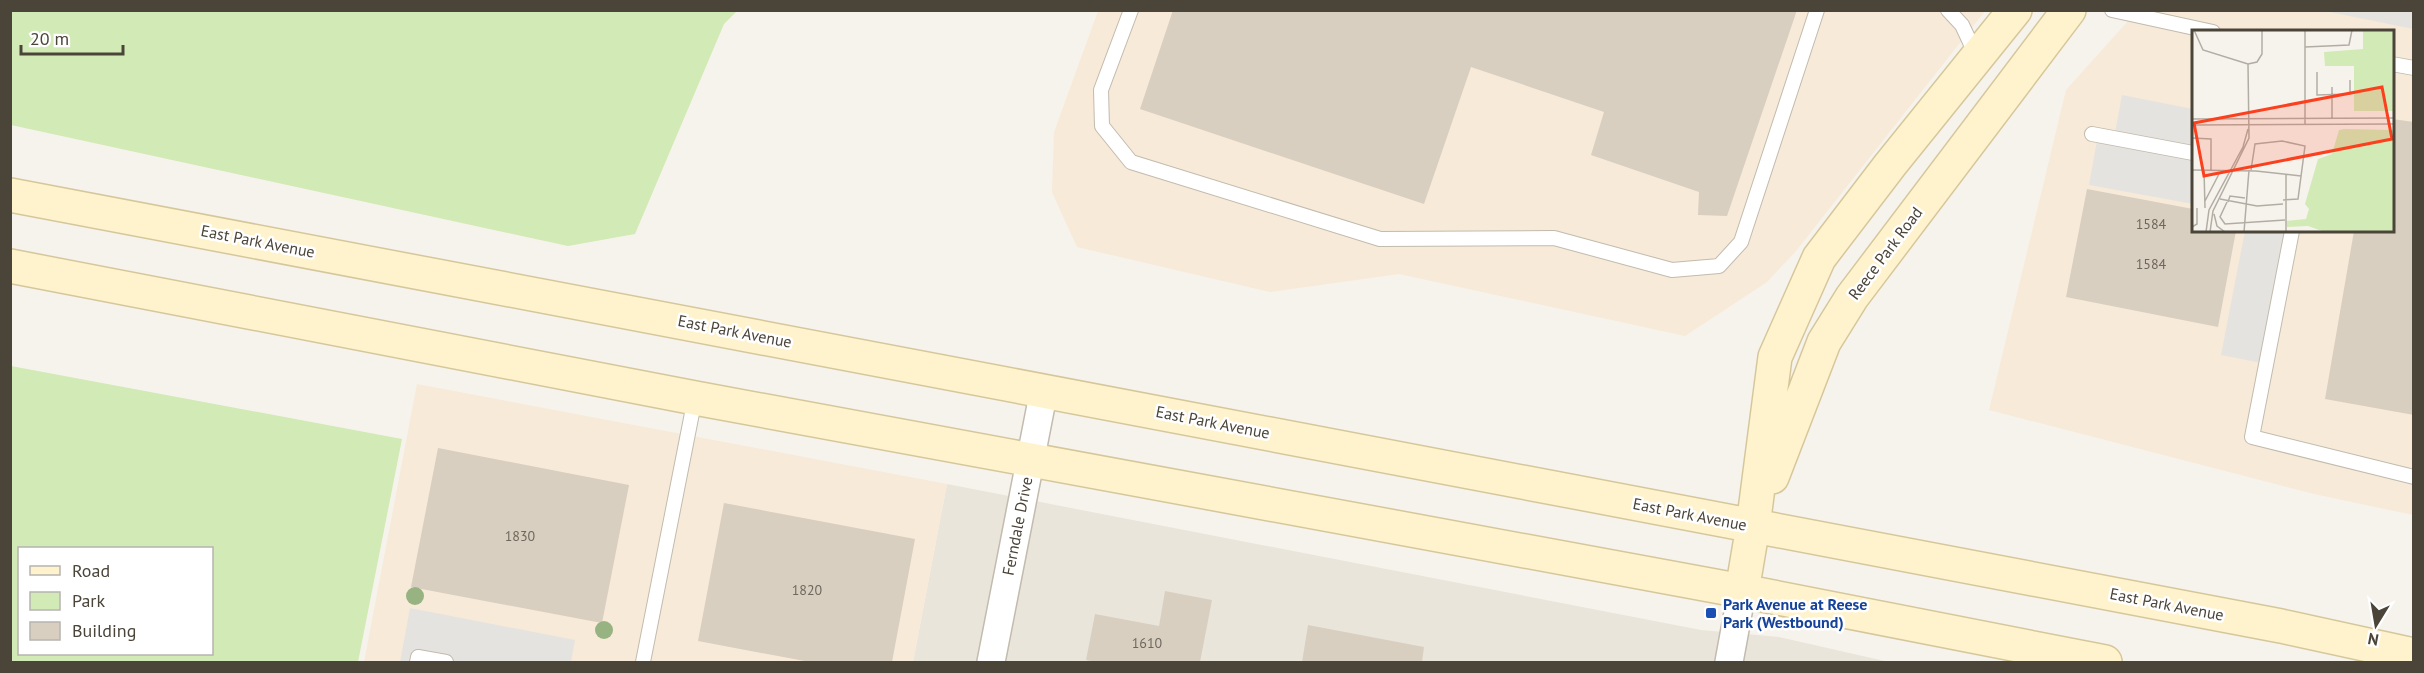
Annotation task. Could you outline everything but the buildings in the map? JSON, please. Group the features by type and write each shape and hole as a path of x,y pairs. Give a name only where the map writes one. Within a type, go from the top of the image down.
{"main road":[{"name":"Reece Park Road","path":"1742,591 1753,526 1775,357 1819,258 2015,10"},
{"name":"Reece Park Road","path":"1753,526 1824,342 1869,273 2069,10"},
{"name":"East Park Avenue","path":"10,195 2281,626 2414,656"},
{"path":"10,266 695,398 1742,591 2105,663"}],"street":[{"name":"Ferndale Drive","path":"991,663 1044,390"},
{"path":"1729,663 1742,591"}],"lane":[{"path":"1131,10 1101,90 1102,126 1131,162 1380,239 1554,238 1672,270 1719,266 1741,242 1817,10"},
{"path":"1948,10 1962,25 1977,57"},
{"path":"2112,10 2204,30"},
{"path":"2394,64 2413,64"},
{"path":"2092,134 2192,153"},
{"path":"2292,232 2252,437 2414,477"},
{"path":"643,663 695,398"},
{"path":"417,663 418,657 446,663"}],"shaded area":[{"path":"1098,11 1985,11 1796,251 1767,282 1685,336 1399,274 1270,292 1077,247 1052,192 1054,132"},
{"path":"2137,11 2413,11 2413,515 2314,494 1989,410 2066,90"},
{"path":"2325,11 2413,11 2413,29"},
{"path":"2122,95 2192,109 2192,204 2089,185 2098,135 2114,138"},
{"path":"2245,232 2292,232 2266,364 2221,355"},
{"path":"417,384 947,484 913,662 364,662"},
{"path":"947,484 1701,630 1779,637 1889,662 913,662"},
{"path":"410,608 575,640 571,662 400,662"}],"green space":[{"path":"11,10 737,11 724,24 635,234 568,246 11,125"},
{"path":"11,366 402,439 358,662 11,662"}],"place":[{"name":"Park Avenue at Reese Park (Westbound)","path":"1711,613"}]}
